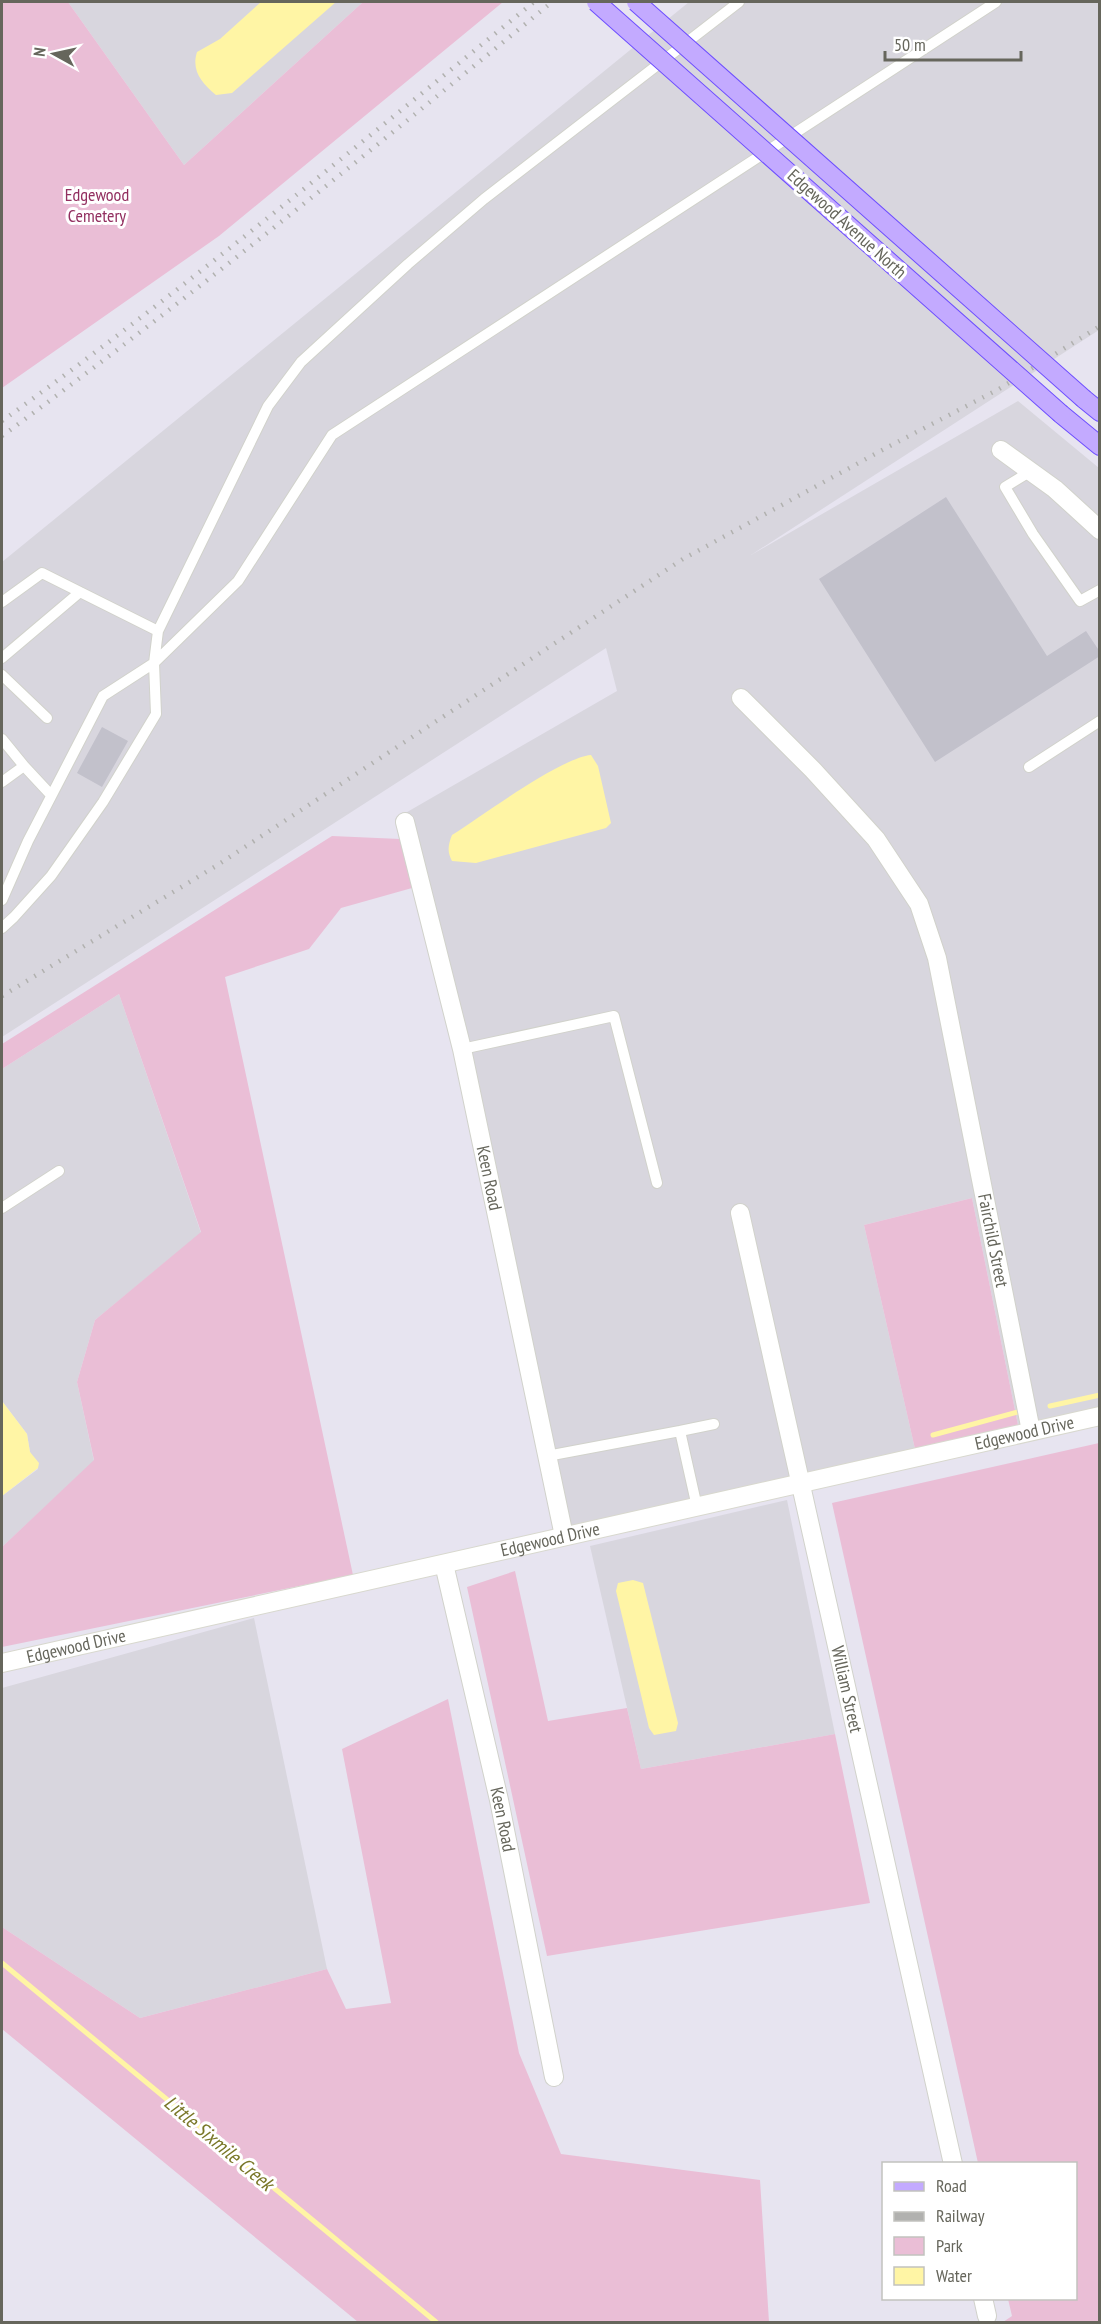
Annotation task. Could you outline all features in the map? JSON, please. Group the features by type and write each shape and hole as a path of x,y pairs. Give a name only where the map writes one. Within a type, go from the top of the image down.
{"main road":[{"name":"Edgewood Avenue North","path":"596,2 1100,446"},
{"name":"Edgewood Avenue North","path":"636,2 1100,412"}],"street":[{"path":"1001,450 1055,489 1100,530"},
{"name":"Fairchild Street","path":"741,699 813,771 876,839 920,904 937,958 1031,1431"},
{"name":"Keen Road","path":"405,822 462,1049 564,1536"},
{"name":"William Street","path":"740,1213 953,2162"},
{"name":"Edgewood Drive","path":"2,1663 1100,1416"},
{"name":"Keen Road","path":"444,1564 499,1800 554,2077"}],"lane":[{"path":"2,928 51,876 103,802 156,714 154,663 158,631 268,406 301,362 408,264 484,199 739,2"},
{"path":"2,900 51,795 103,696 154,663 238,581 332,435 996,2"},
{"path":"1031,471 1005,487 1033,534 1080,600 1100,590"},
{"path":"2,602 42,573 158,631"},
{"path":"2,658 80,592"},
{"path":"2,675 47,718"},
{"path":"1029,766 1100,721"},
{"path":"2,739 51,795"},
{"path":"2,782 24,766"},
{"path":"462,1049 614,1016 657,1183"},
{"path":"2,1208 59,1171"},
{"path":"548,1456 714,1425"},
{"path":"680,1431 697,1507"}],"shaded area":[{"path":"68,2 363,2 184,165"},
{"path":"689,2 1099,2 1099,330 751,555 1018,401 1099,468 1099,1407 1018,1425 972,1198 864,1225 915,1449 571,1527 427,885 412,888 395,819 617,691 606,648 2,1037 2,562"},
{"path":"119,994 201,1233 95,1320 77,1382 94,1461 2,1547 2,1496 38,1469 30,1452 27,1434 2,1401 2,1069"},
{"path":"787,1500 835,1734 641,1769 590,1546"},
{"path":"254,1618 327,1969 140,2018 2,1927 2,1688"}],"green space":[{"name":"Edgewood Cemetery","path":"2,2 68,2 184,165 363,2 503,2 219,236 2,388"},
{"path":"332,836 400,839 412,888 341,908 309,949 225,977 353,1575 2,1647 2,1547 94,1460 77,1382 95,1320 201,1232 119,994 2,1069 2,1044"},
{"path":"972,1198 1018,1425 915,1449 864,1225"},
{"path":"1099,1443 1099,2322 1003,2322 1012,2316 1008,2300 1077,2300 1077,2162 978,2162 832,1503"},
{"path":"515,1571 548,1721 627,1708 641,1769 835,1734 870,1903 547,1956 467,1587"},
{"path":"448,1699 519,2053 561,2154 760,2180 769,2322 358,2322 2,2029 2,1927 140,2018 327,1969 346,2009 391,2003 342,1749"}],"water":[{"path":"261,2 336,2 232,93 216,95 199,76 195,65 197,52 220,39"},
{"path":"591,755 598,766 611,823 606,828 476,863 452,861 449,848 452,835 560,766"},
{"path":"2,1401 27,1434 30,1452 39,1463 38,1468 2,1496"},
{"path":"633,1580 643,1583 678,1723 676,1731 654,1735 649,1728 616,1591 618,1583"}],"building":[{"path":"946,497 1047,656 1086,631 1100,652 1100,656 935,762 819,579"},
{"path":"102,727 128,741 102,787 77,773"}],"waterway":[{"path":"1050,1406 1100,1395"},
{"path":"933,1435 1018,1412"},
{"name":"Little Sixmile Creek","path":"2,1963 436,2322"}],"railway":[{"path":"2,421 205,268 534,2"},
{"path":"2,436 211,277 552,2"},
{"path":"2,996 216,866 683,559 999,389 1100,326"}]}
